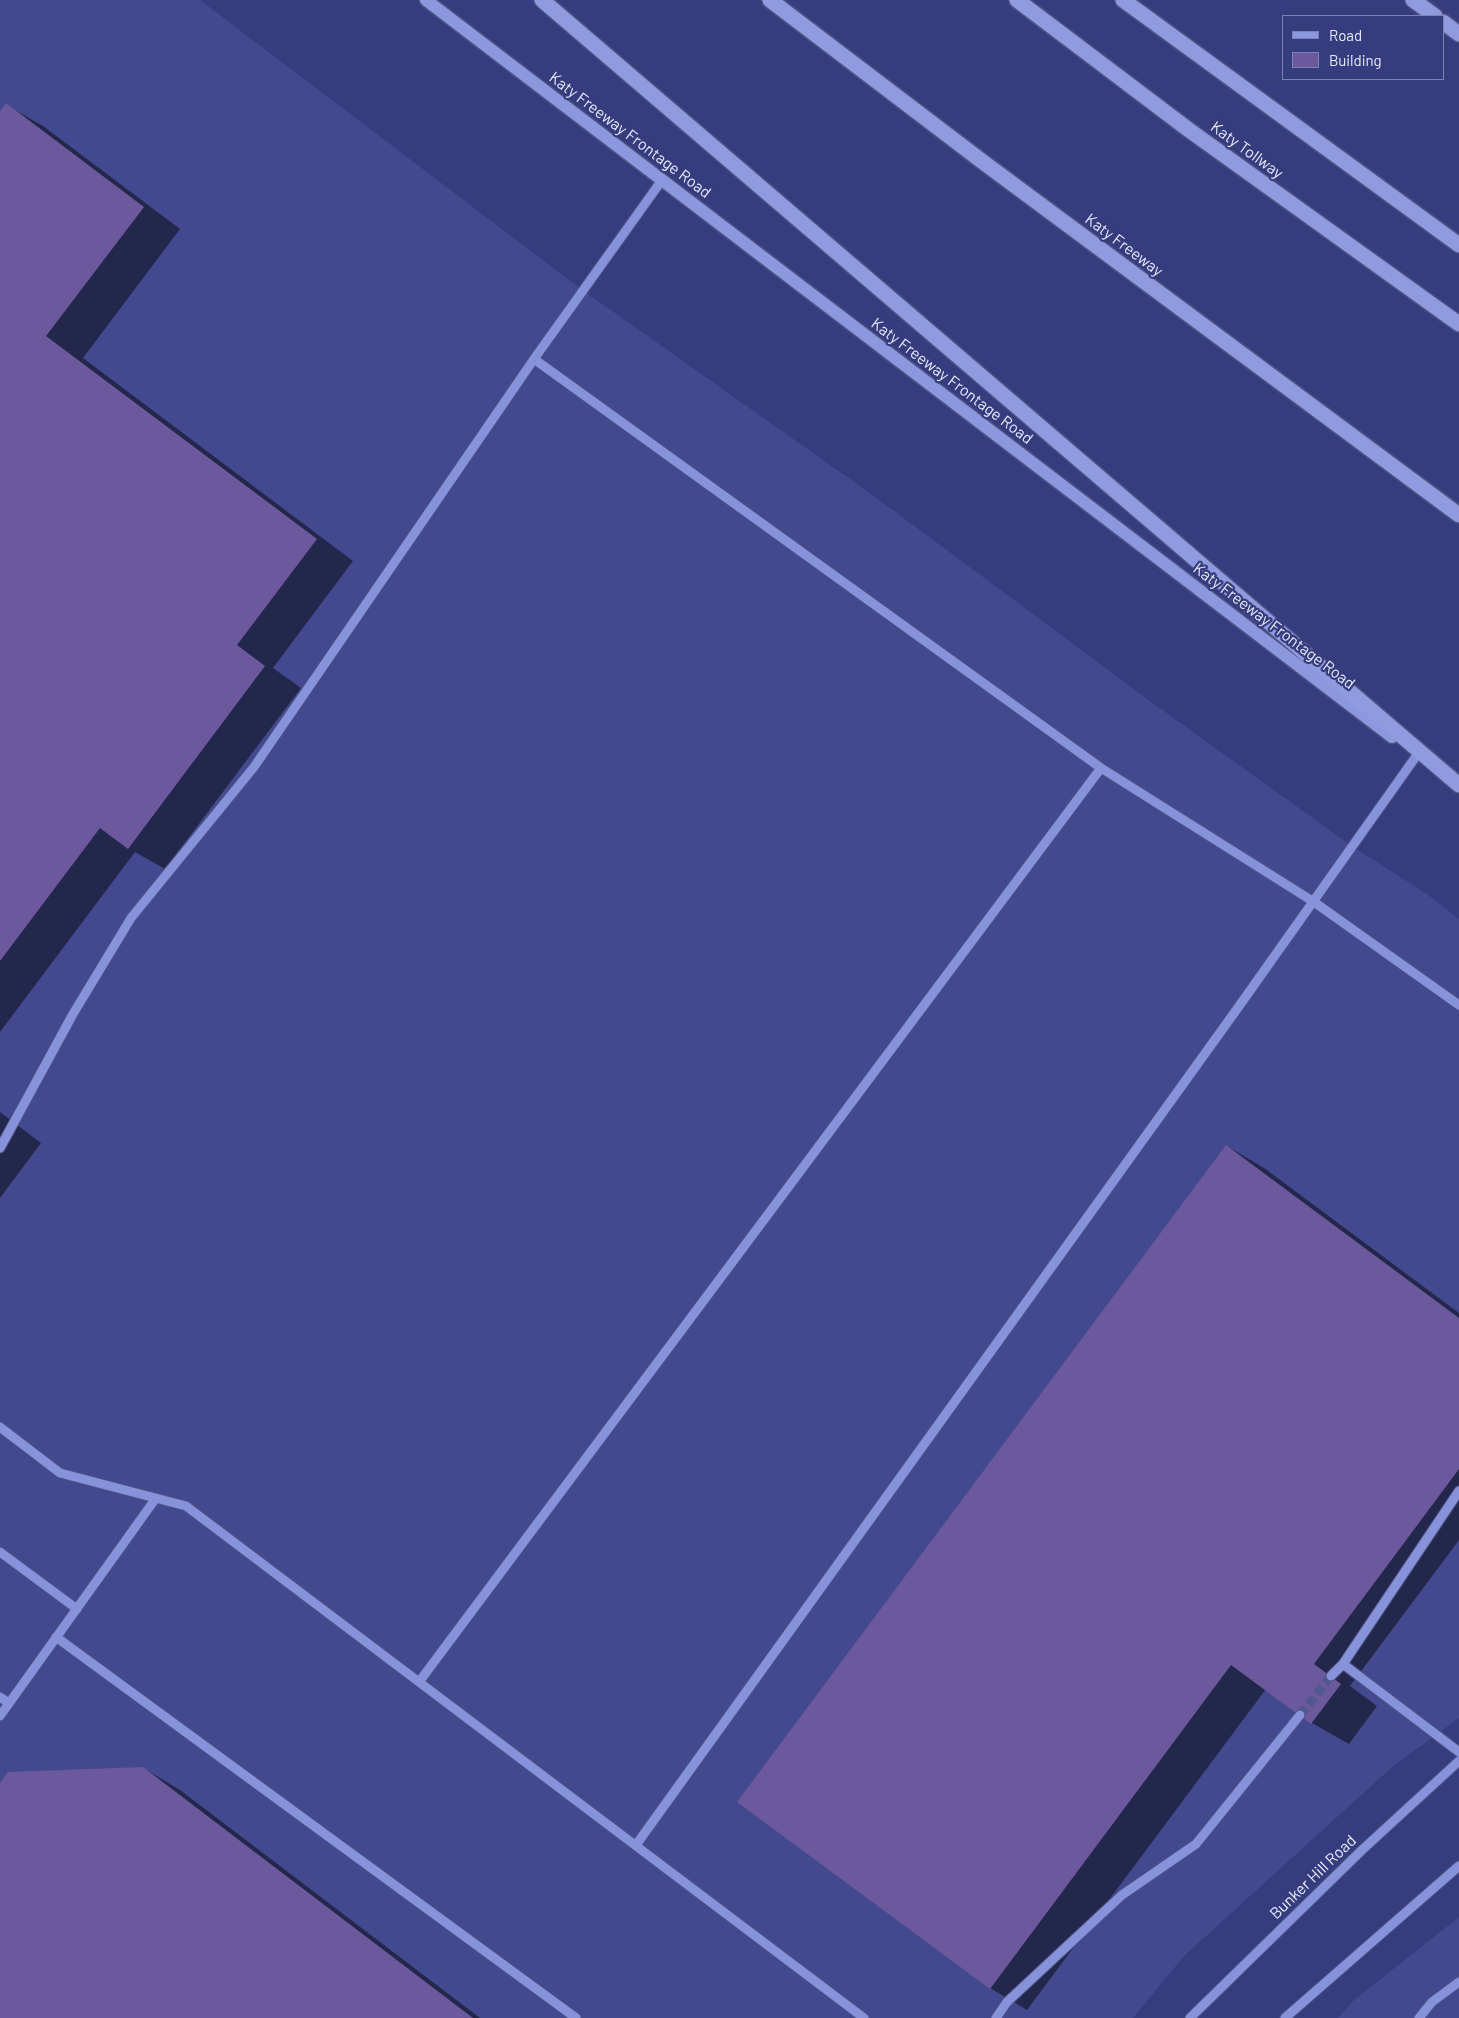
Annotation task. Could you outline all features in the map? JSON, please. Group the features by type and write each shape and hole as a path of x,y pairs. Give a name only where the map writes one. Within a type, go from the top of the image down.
{"highway":[{"path":"542,0 1459,786"},
{"name":"Katy Freeway","path":"770,0 983,162 1459,515"},
{"name":"Katy Tollway","path":"1017,0 1189,130 1459,324"},
{"path":"1123,0 1459,245"},
{"path":"1413,0 1434,15"},
{"path":"1444,23 1459,34"}],"main road":[{"name":"Katy Freeway Frontage Road","path":"426,0 1459,786"}],"street":[{"path":"0,1148 73,1014 131,918 254,767 534,359 662,180"},
{"path":"534,359 1102,768 1314,902 1459,1005"},
{"path":"636,1845 1314,902 1417,755"},
{"path":"419,1682 1102,768"},
{"path":"0,1427 60,1473 186,1506 864,2018"},
{"path":"1331,1676 1344,1664 1459,1491"},
{"path":"0,1716 156,1498"},
{"path":"0,1552 77,1609"},
{"path":"56,1637 576,2018"},
{"path":"1344,1664 1459,1752"},
{"path":"0,1697 9,1703"},
{"path":"996,2018 1006,2002 1122,1895 1196,1844 1300,1715"},
{"name":"Bunker Hill Road","path":"1190,2018 1362,1850 1459,1761"},
{"path":"1285,2018 1459,1866"},
{"path":"1419,2018 1432,2002 1459,1982"}],"shaded area":[{"path":"0,0 200,0 581,289 874,496 1150,701 1353,847 1427,894 1459,919 1459,1718 1391,1768 1184,1956 1133,2018 0,2018"},
{"path":"1459,1917 1459,2018 1338,2018 1353,2001"}],"building":[{"path":"6,103 144,207 46,336 317,539 237,645 265,666 128,849 100,828 0,961 0,111"},
{"path":"1226,1145 1459,1318 1459,1469 1314,1664 1341,1684 1311,1724 1231,1665 990,1989 737,1802"},
{"path":"143,1767 473,2018 0,2018 0,1783 8,1772"}],"tunnel":[{"path":"1300,1715 1331,1676"}]}
